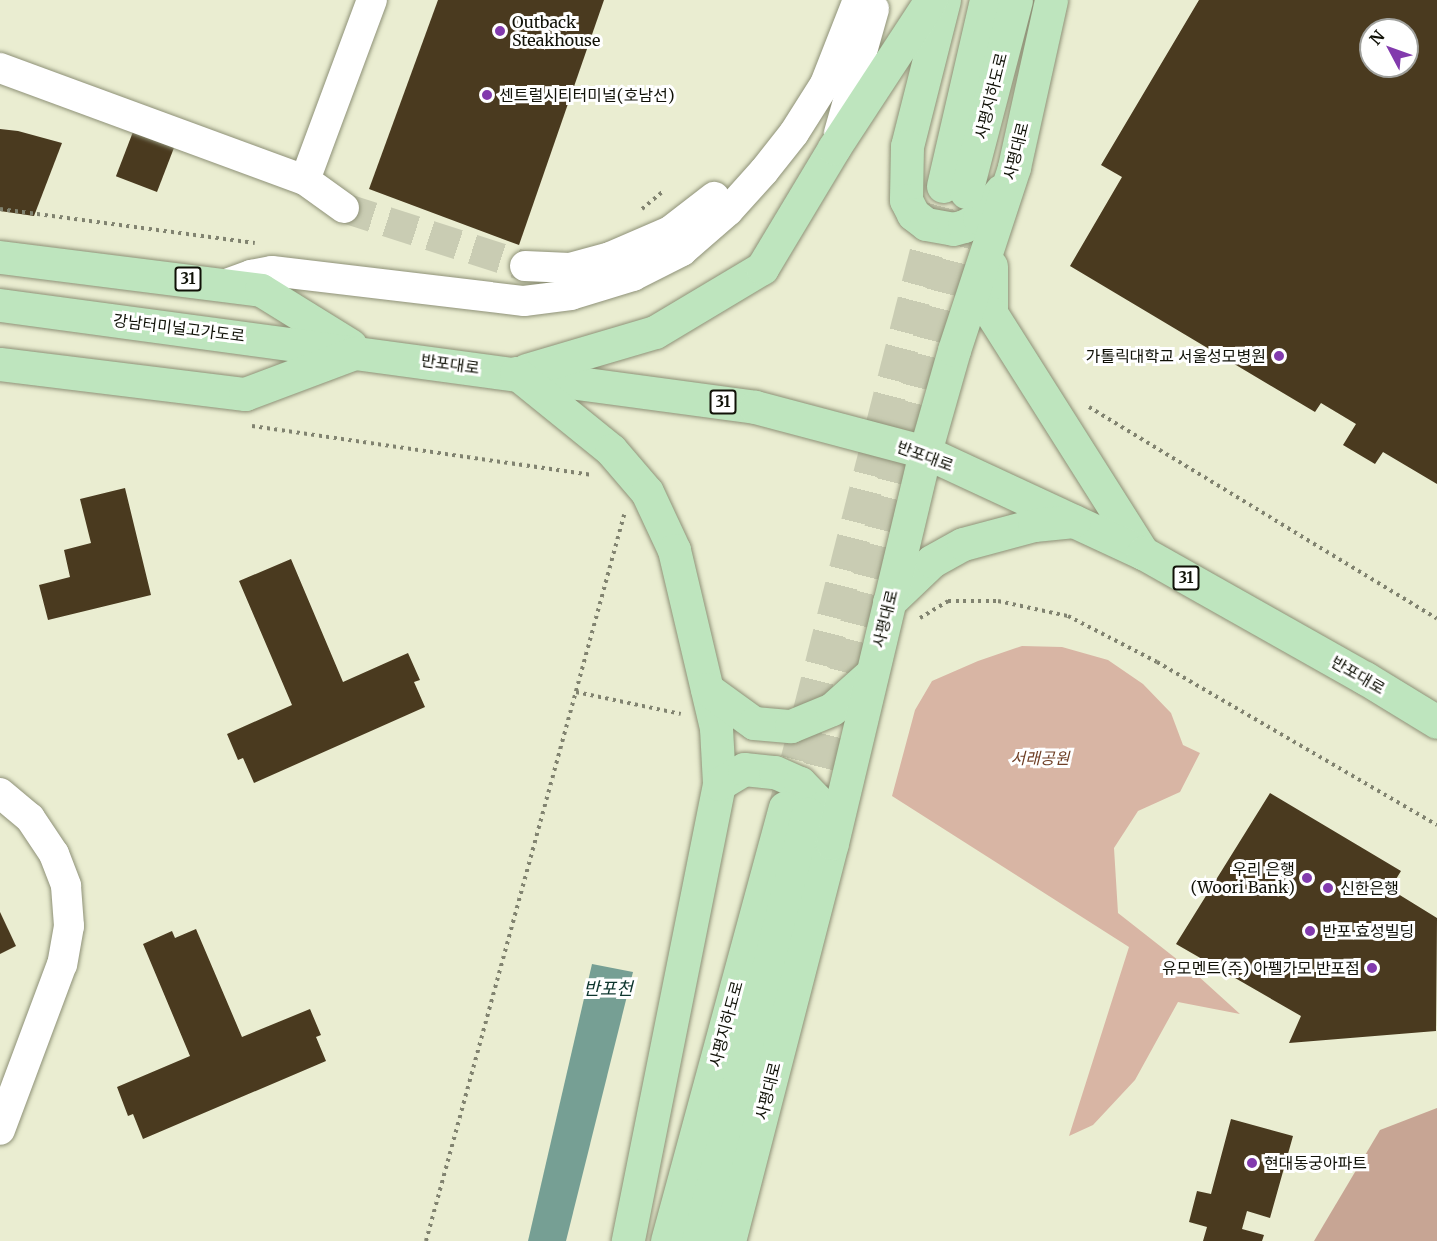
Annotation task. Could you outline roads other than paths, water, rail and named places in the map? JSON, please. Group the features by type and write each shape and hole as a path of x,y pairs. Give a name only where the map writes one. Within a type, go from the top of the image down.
{"main road":[{"path":"516,373 655,332 762,268 834,148 932,0"},
{"path":"944,0 907,146 905,182 909,207 926,224 940,228 964,226 979,218 992,205 1014,167"},
{"name":"사평지하도로","path":"986,0 954,189 1016,0"},
{"name":"사평대로","path":"729,1241 831,843 925,453 954,350 1014,167 1051,0"},
{"path":"990,238 991,313 1143,554"},
{"name":"반포대로","path":"0,257 261,290 359,351 755,407 925,453 1143,554 1365,678 1437,722"},
{"name":"강남터미널고가도로","path":"0,305 359,351"},
{"name":"반포대로","path":"0,364 245,394 359,351"},
{"path":"516,373 610,450 647,492 674,550 717,728 719,784 628,1241"},
{"path":"889,602 932,561 963,544 1034,525 1074,521"},
{"path":"707,689 754,723 791,726 832,709 871,674"},
{"path":"719,784 744,769 774,772 800,783 823,807 831,843"},
{"name":"사평지하도로","path":"667,1241 796,811 698,1241"}],"lane":[{"path":"305,180 372,0"},
{"path":"525,266 570,268 610,257 670,231 707,204 743,169 789,110 810,72 841,0"},
{"path":"226,284 251,275 272,271 524,301 571,295 633,276 682,251 728,211 764,171 794,133 825,84 858,0"},
{"path":"834,148 876,0"},
{"path":"0,68 305,180 344,208"},
{"path":"0,793 30,818 54,854 66,886 69,926 62,964 0,1130"}],"water":[{"name":"반포천","path":"592,964 633,972 566,1241 528,1241"}],"tunnel":[{"path":"785,807 943,186"},
{"path":"808,814 964,202"},
{"path":"344,208 525,266"}],"place":[{"name":"Outback Steakhouse","path":"500,31"},
{"name":"센트럴시티터미널(호남선)","path":"487,95"},
{"name":"가톨릭대학교 서울성모병원","path":"1279,356"},
{"name":"우리 은행 (Woori Bank)","path":"1307,878"},
{"name":"신한은행","path":"1328,888"},
{"name":"반포 효성빌딩","path":"1310,931"},
{"name":"유모멘트(주) 아펠가모 반포점","path":"1372,968"},
{"name":"현대동궁아파트","path":"1252,1163"}],"park label":[{"name":"서래공원","path":"1040,758"}]}
